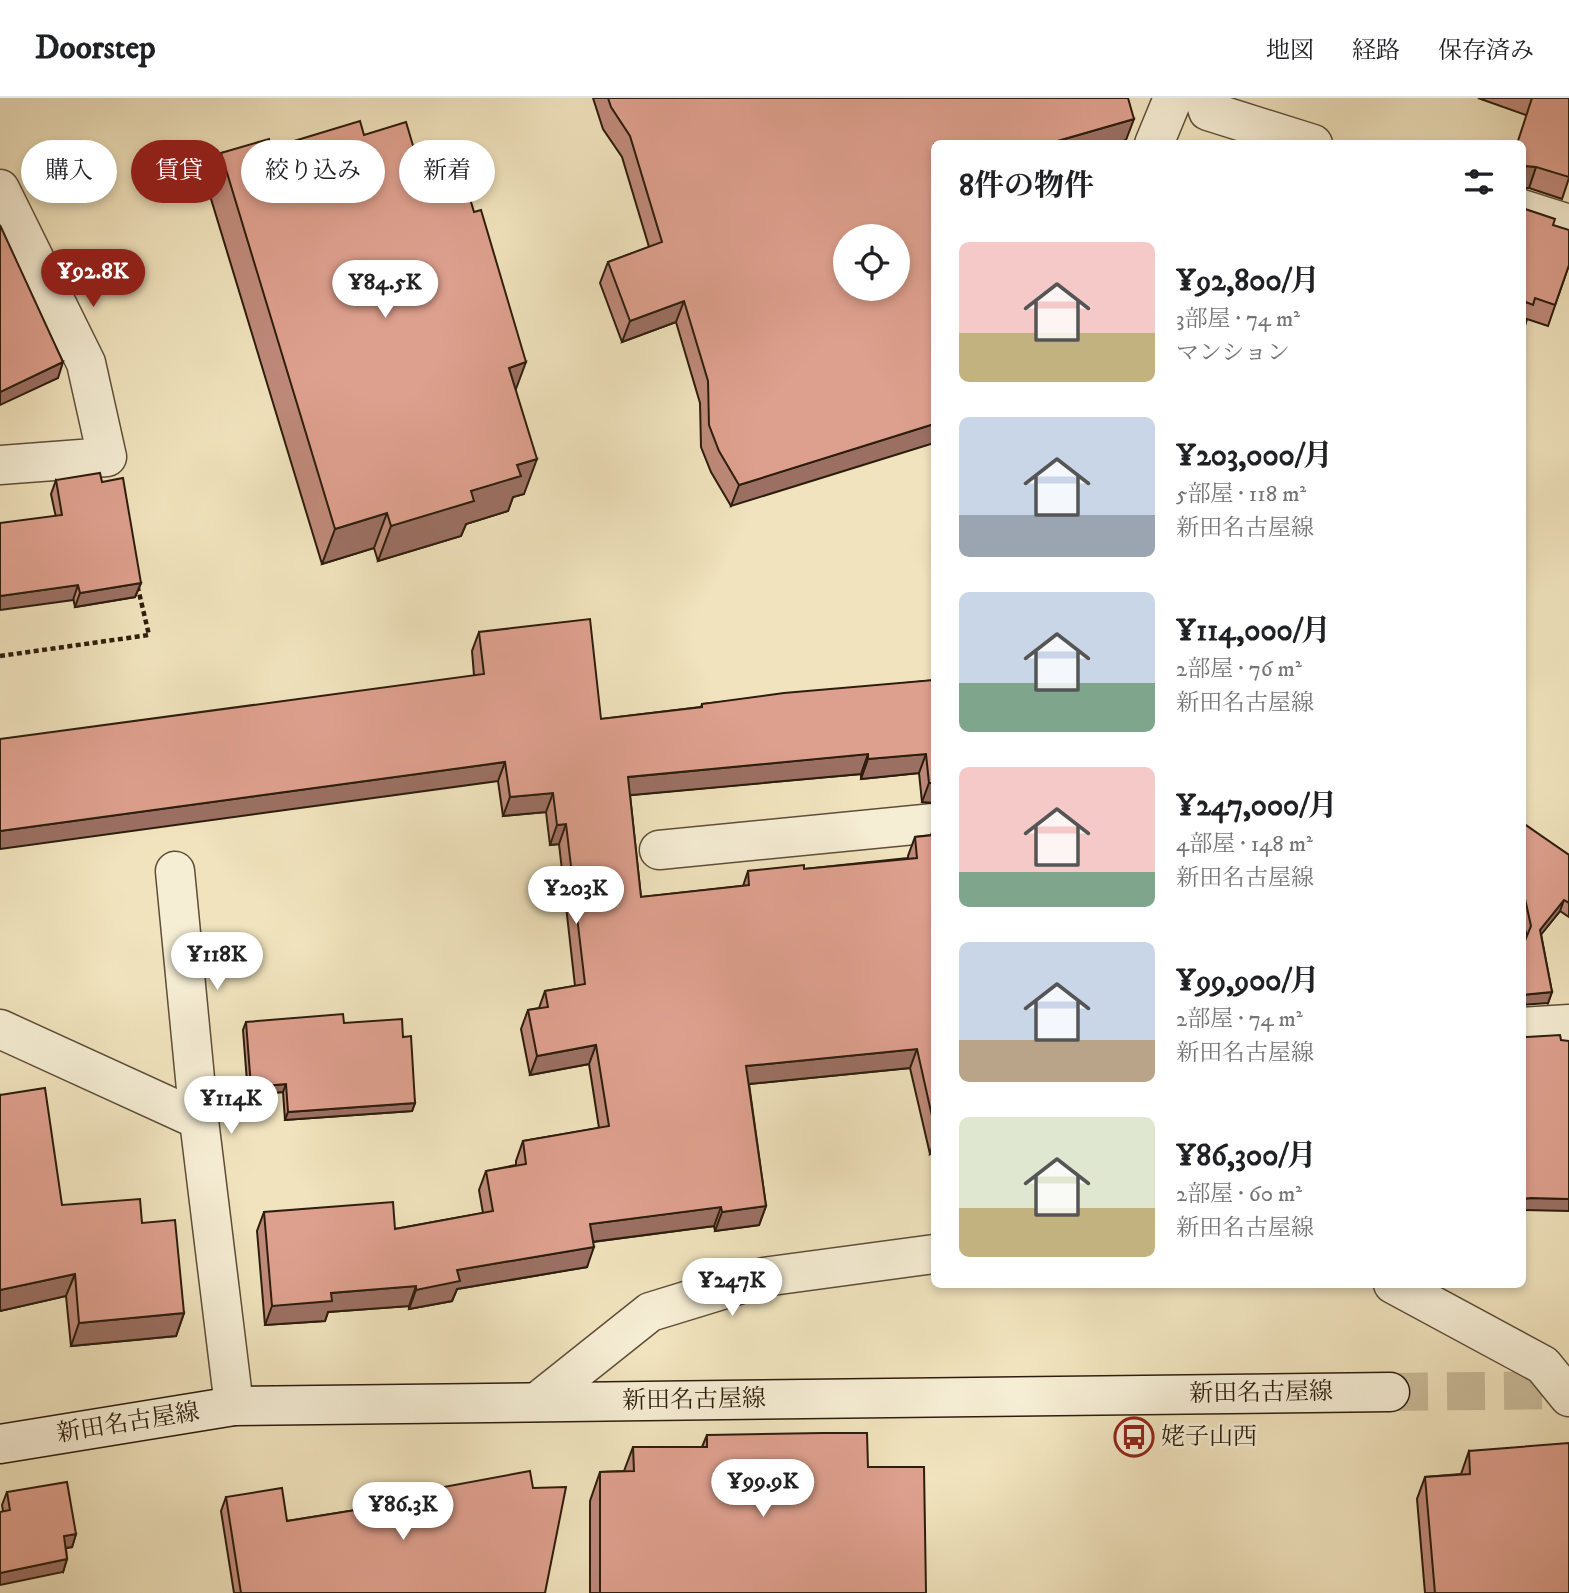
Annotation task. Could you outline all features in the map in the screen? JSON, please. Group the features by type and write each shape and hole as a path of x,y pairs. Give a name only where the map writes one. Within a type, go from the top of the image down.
{"street":[{"path":"1156,140 1173,98"},
{"path":"1204,98 1209,111 1300,140"},
{"path":"0,189 86,363 107,457 0,466"},
{"path":"1526,210 1569,224"},
{"path":"659,850 931,823"},
{"path":"175,871 199,1120 234,1406"},
{"path":"1526,1027 1569,1024"},
{"path":"0,1028 199,1120"},
{"path":"537,1402 650,1312 764,1277 931,1254"},
{"path":"1400,1288 1543,1365 1569,1397"},
{"name":"新田名古屋線","path":"0,1444 234,1406 1391,1392"}],"path":[{"path":"0,656 149,635 134,571"}],"building":[{"path":"608,98 1128,98 1134,119 1061,140 931,140 931,425 739,485 719,451 709,425 708,381 684,301 630,321 608,262 662,242 630,136"},
{"path":"1532,98 1569,98 1569,177 1526,166 1526,140 1518,140"},
{"path":"360,121 364,135 406,122 411,140 399,140 399,203 471,203 474,212 481,210 526,362 509,368 537,459 517,465 521,476 471,491 474,501 391,526 387,513 335,529 227,173 227,151 241,147 241,203 385,203 385,140 297,140"},
{"path":"1526,209 1555,219 1553,225 1569,230 1569,265 1555,305 1535,298 1533,305 1526,302"},
{"path":"0,225 63,362 0,392"},
{"path":"100,473 102,482 123,478 141,583 80,593 78,585 0,596 0,523 62,515 56,480"},
{"path":"590,619 601,719 702,707 702,704 784,693 931,680 931,783 926,754 868,759 868,754 628,777 641,897 749,885 748,871 804,865 804,869 917,858 915,837 931,835 931,1112 917,1049 746,1066 766,1206 722,1212 721,1207 590,1224 594,1247 457,1270 460,1281 416,1290 416,1286 331,1293 332,1301 272,1306 264,1212 393,1202 395,1229 493,1211 486,1171 526,1164 523,1141 609,1126 596,1045 537,1056 528,1010 548,1007 545,991 585,984 566,824 557,825 553,793 510,797 505,762 0,831 0,739 484,674 479,632"},
{"path":"1526,825 1569,855 1569,903 1564,900 1540,930 1552,992 1526,995 1526,938 1531,926 1526,903"},
{"path":"343,1014 344,1023 402,1019 403,1037 411,1036 415,1103 288,1112 286,1084 251,1087 246,1022"},
{"path":"1560,1035 1561,1040 1569,1041 1569,1199 1526,1199 1527,1037"},
{"path":"45,1088 62,1205 140,1199 142,1223 175,1220 184,1313 79,1323 75,1274 0,1290 0,1095"},
{"path":"867,1433 868,1467 924,1467 926,1593 600,1593 600,1472 634,1471 633,1447 707,1447 707,1435"},
{"path":"1569,1443 1569,1593 1435,1593 1425,1477 1470,1474 1469,1451"},
{"path":"530,1471 533,1488 566,1487 545,1593 241,1593 226,1497 282,1488 287,1521 424,1499 422,1491"},
{"path":"67,1482 76,1534 64,1536 67,1559 0,1573 0,1512 10,1510 7,1492"}],"tunnel":[{"path":"1390,1392 1569,1390"}],"place":[{"name":"姥子山西","path":"1134,1437"}]}
